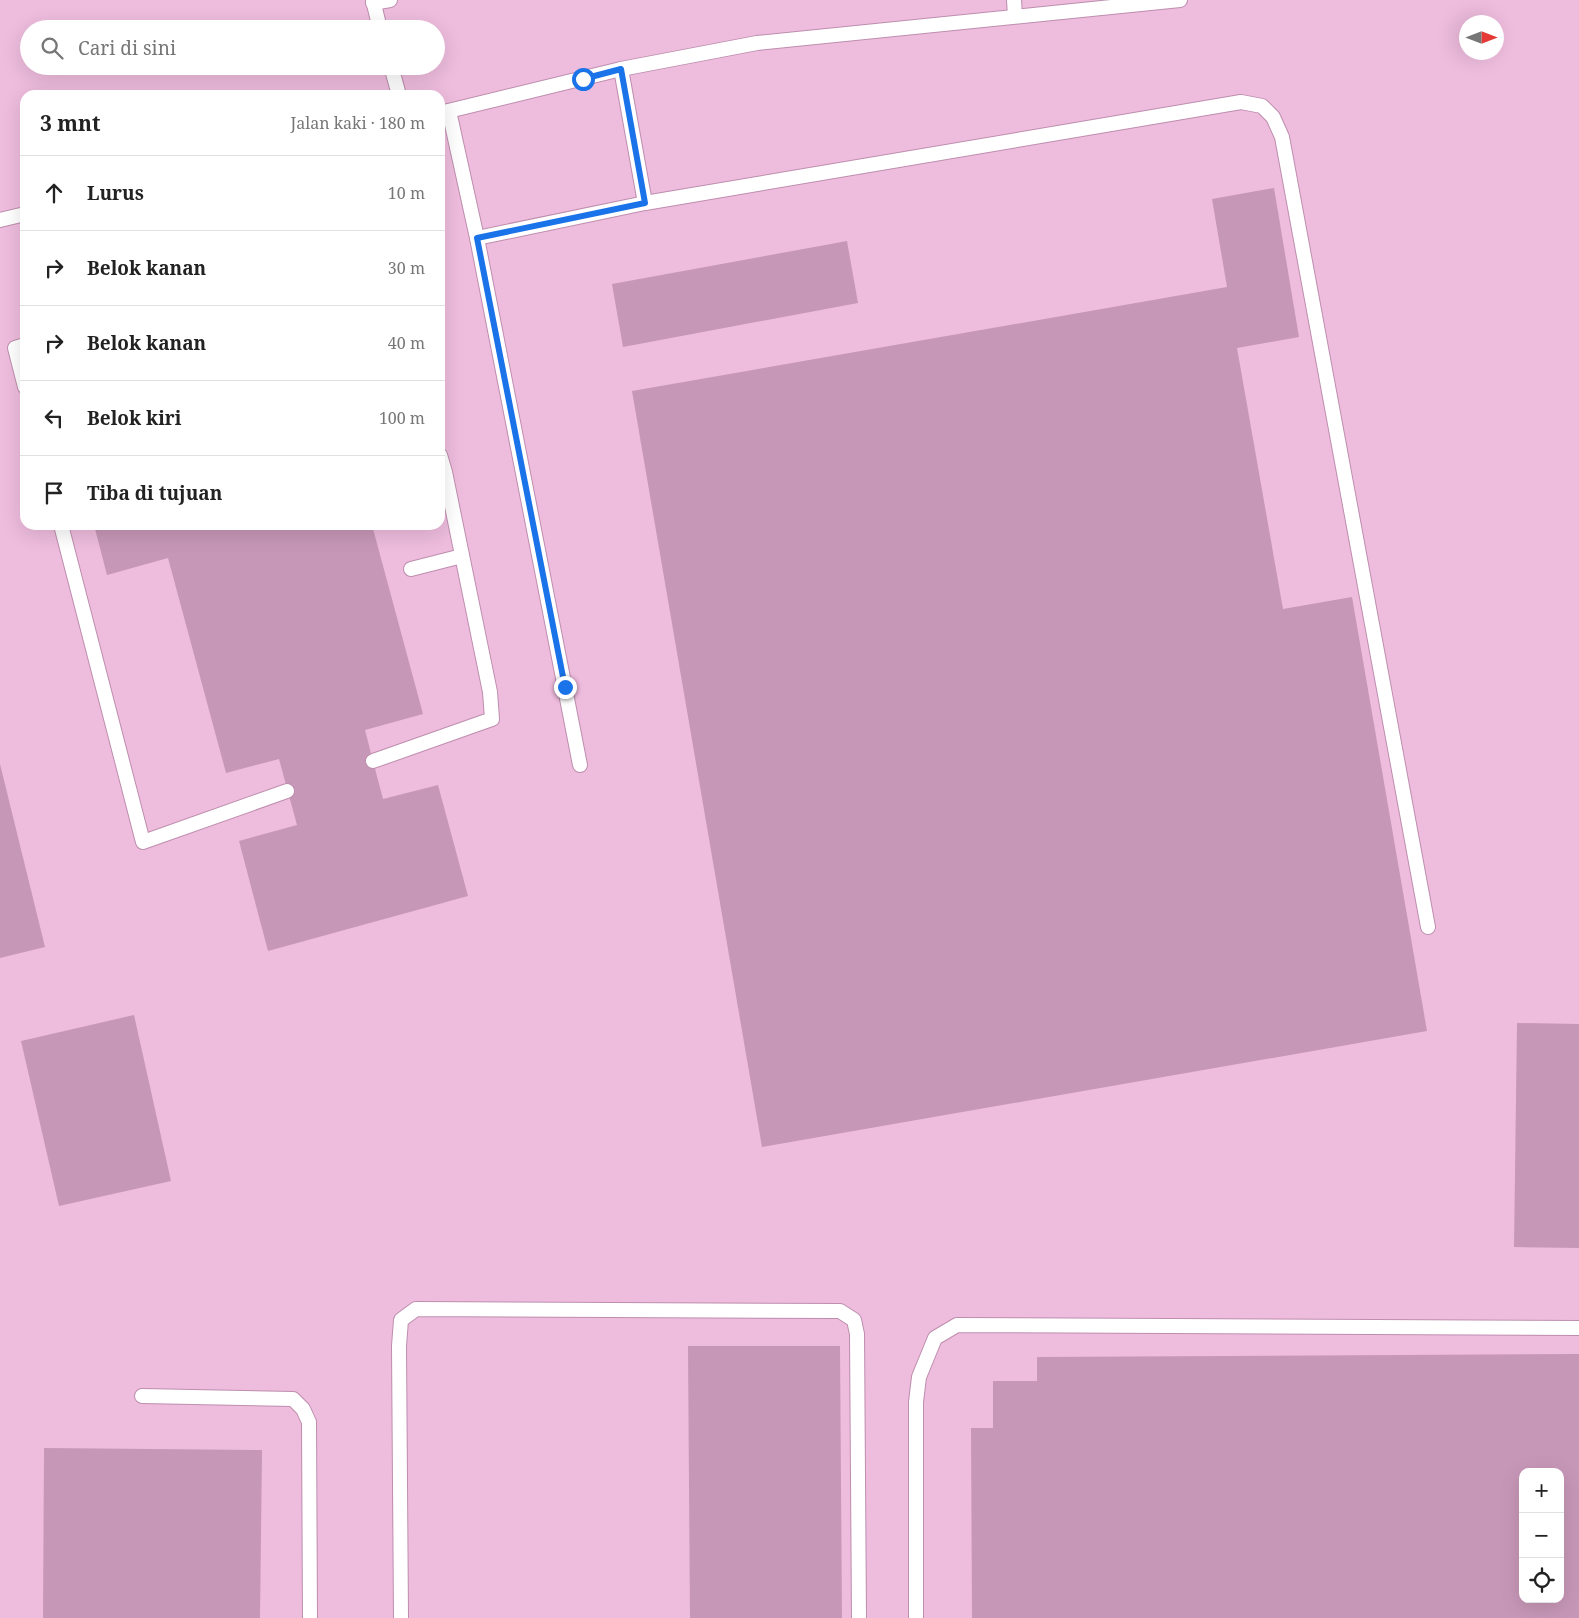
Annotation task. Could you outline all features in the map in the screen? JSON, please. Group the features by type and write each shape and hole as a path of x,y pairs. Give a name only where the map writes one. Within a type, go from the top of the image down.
{"lane":[{"path":"378,20 373,2 390,0"},
{"path":"1014,0 1015,16"},
{"path":"580,765 477,238 445,112 621,69 757,43 1180,0"},
{"path":"621,69 645,203"},
{"path":"393,75 398,90"},
{"path":"477,238 645,203 1242,102 1262,106 1273,117 1282,137 1428,926"},
{"path":"0,220 20,215"},
{"path":"20,346 15,348 20,368"},
{"path":"372,761 492,719 490,692 445,472"},
{"path":"62,530 143,842 287,791"},
{"path":"411,569 462,556"},
{"path":"401,1618 398,1346 401,1320 416,1309 840,1311 854,1320 857,1334 860,1618"},
{"path":"916,1618 916,1402 919,1377 935,1338 957,1325 1579,1328"},
{"path":"142,1396 294,1399 303,1410 309,1422 310,1618"}],"building":[{"path":"1274,188 1299,337 1237,348 1283,609 1352,597 1427,1031 762,1147 632,391 1227,287 1212,199"},
{"path":"847,241 858,303 623,347 612,284"},
{"path":"95,530 373,530 423,714 365,730 373,761 383,799 438,785 468,896 268,951 239,841 297,825 279,759 226,773 168,558 107,575"},
{"path":"0,764 45,947 0,958"},
{"path":"134,1015 171,1181 59,1206 21,1041"},
{"path":"1517,1023 1579,1024 1579,1248 1514,1247"},
{"path":"688,1346 840,1346 842,1618 690,1618"},
{"path":"1579,1354 1579,1618 972,1618 971,1428 993,1428 993,1381 1037,1381 1037,1357"},
{"path":"44,1448 262,1450 260,1618 43,1618"}],"route":[{"path":"565,687 477,238 645,203 621,69 583,79"}]}
